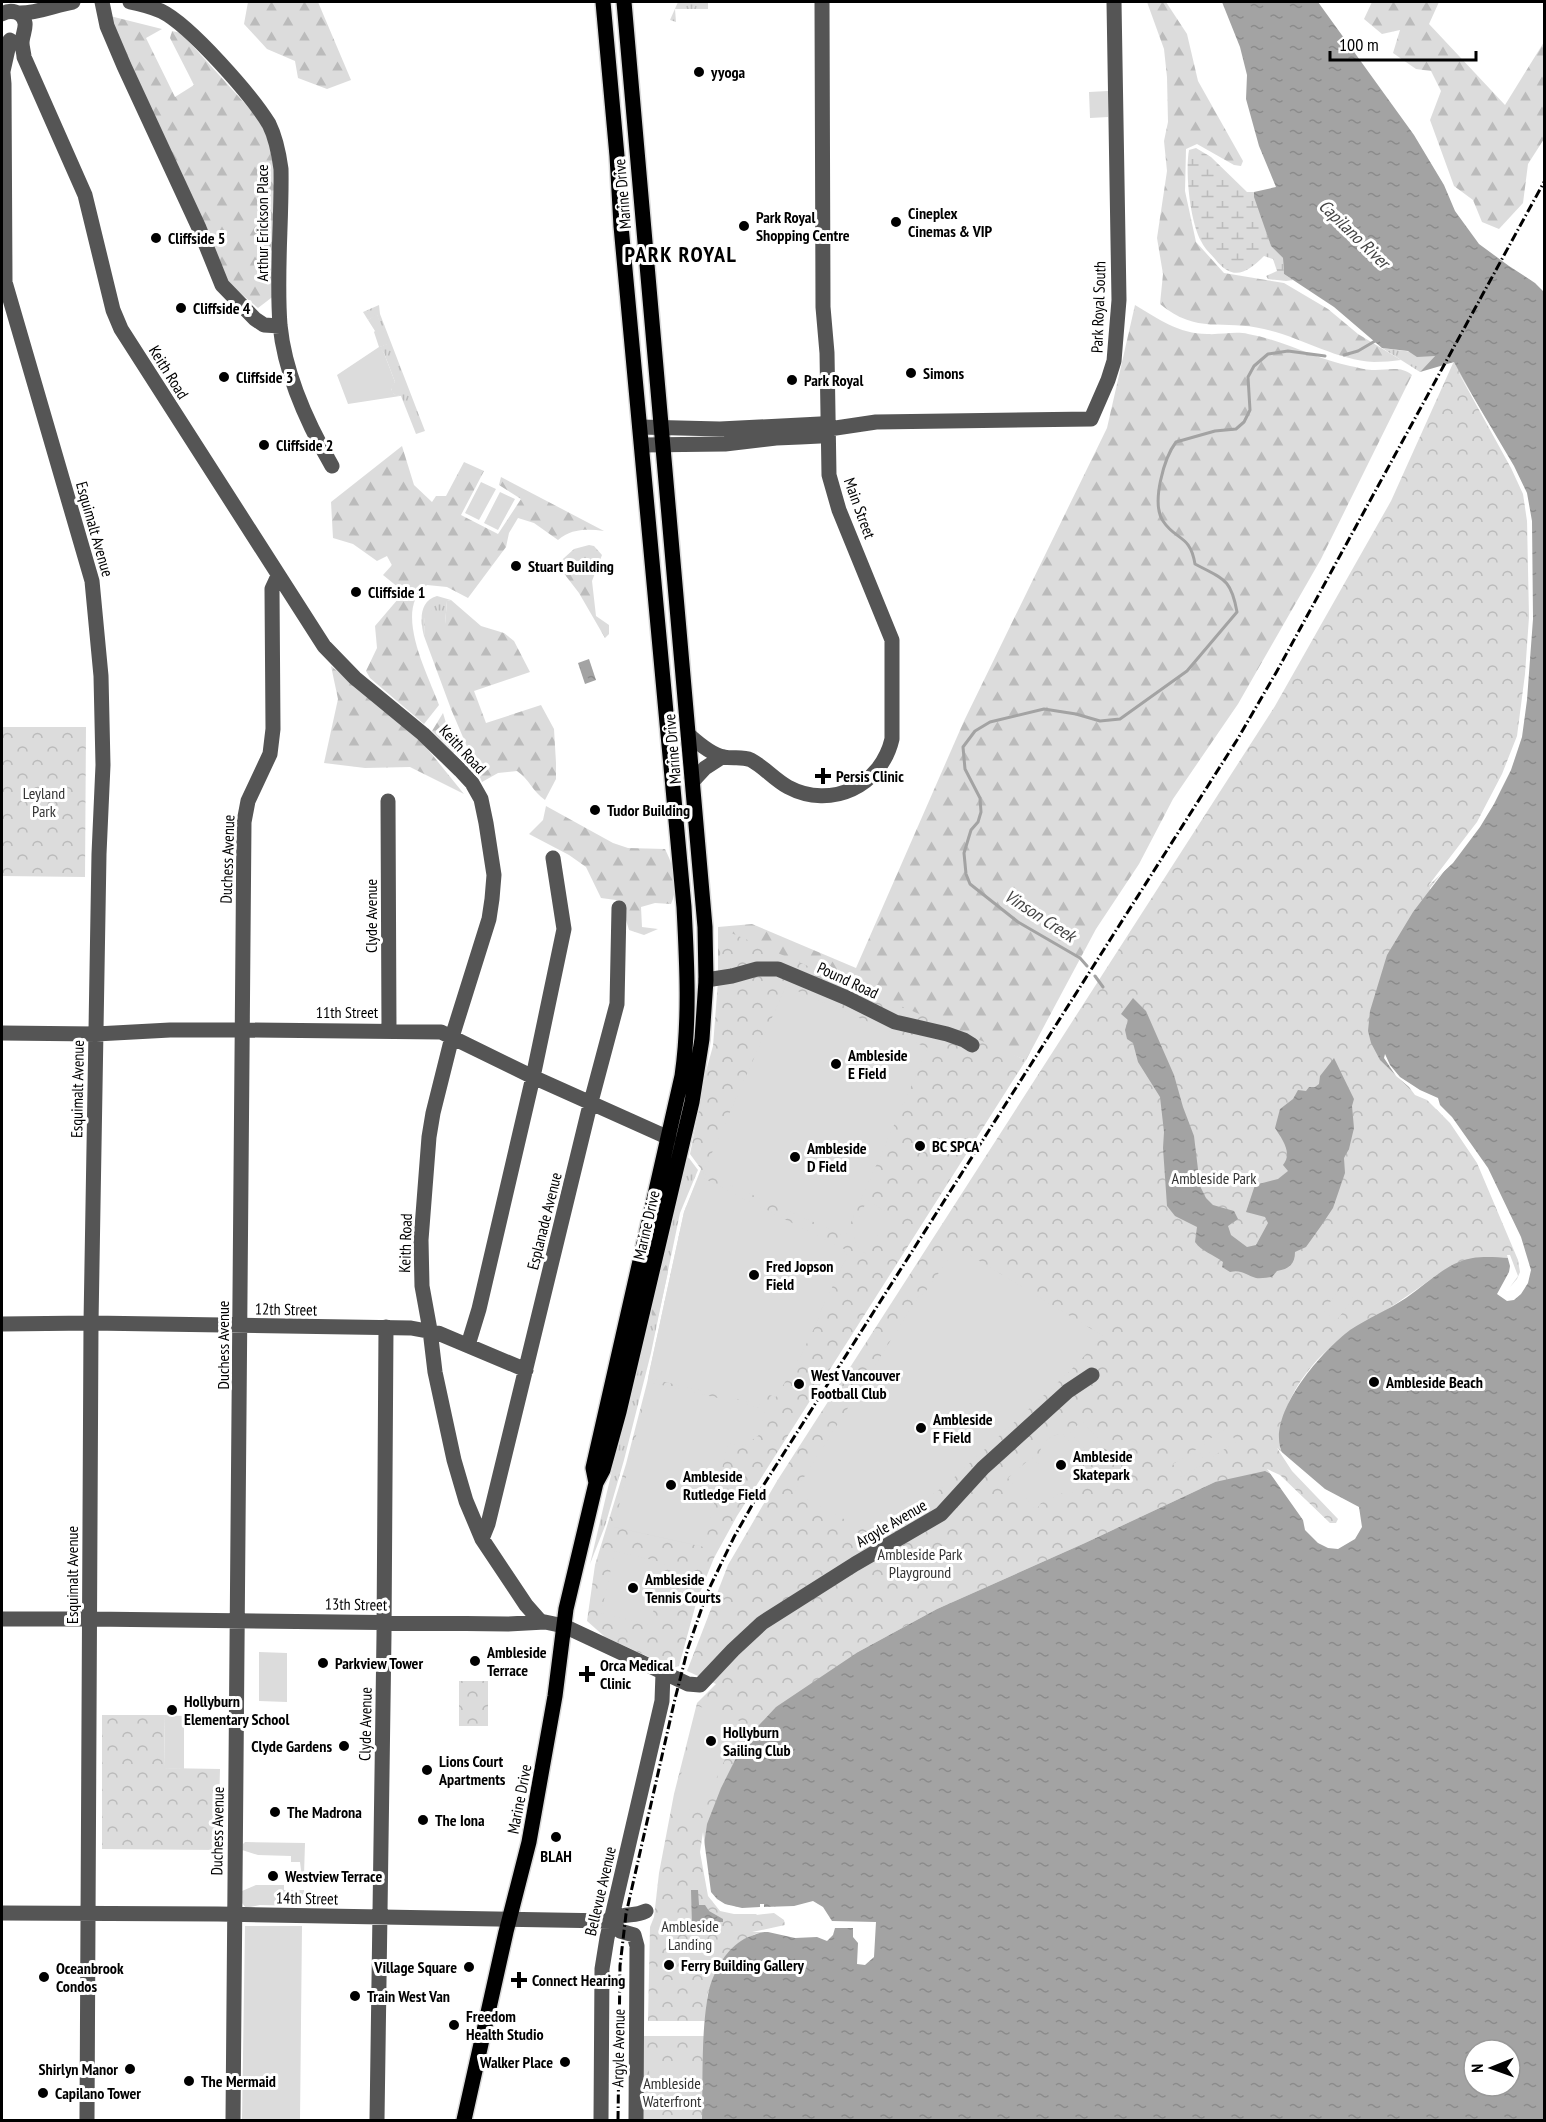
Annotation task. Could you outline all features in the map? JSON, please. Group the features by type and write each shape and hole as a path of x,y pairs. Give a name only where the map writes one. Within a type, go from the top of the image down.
{"main road":[{"name":"Marine Drive","path":"596,1482 593,1468 669,1138 685,1053 687,967 684,907 603,2"},
{"name":"Marine Drive","path":"464,2121 509,1919 529,1842 544,1765 564,1626 596,1482 603,1470 619,1412 681,1153 702,1039 706,980 705,927 624,2"},
{"path":"687,967 706,980"}],"street":[{"path":"12,24 38,18 63,8 71,2"},
{"path":"102,2 108,26 124,66 199,228 222,285 255,319 264,325 280,326"},
{"name":"Arthur Erickson Place","path":"130,2 164,7 197,39 246,93 270,126 281,169 280,326 302,408 332,466"},
{"name":"Main Street","path":"689,735 722,757 750,760 789,788 818,797 844,793 865,783 880,767 890,746 893,714 892,639 829,475 827,353 823,307 822,2"},
{"name":"Park Royal South","path":"642,445 725,444 820,436 829,429 876,423 1091,419 1114,361 1119,300 1114,2"},
{"name":"Keith Road","path":"12,24 24,57 85,195 113,310 121,329 310,627 335,659 442,752 472,783 481,799 492,850 494,875 492,899 489,919 452,1037 433,1113 422,1240 422,1286 435,1372 454,1460 466,1501 482,1539 526,1605 541,1622"},
{"name":"Esquimalt Avenue","path":"12,24 2,66 3,280 92,581 101,676 103,765 99,854 91,1323 87,2121"},
{"name":"Park Royal South","path":"640,427 720,429 819,424 829,429"},
{"name":"Duchess Avenue","path":"233,2121 244,822 248,801 270,754 273,729 272,589 278,576"},
{"path":"693,782 705,768 722,757"},
{"name":"Clyde Avenue","path":"388,801 389,1030"},
{"path":"468,1345 479,1309 533,1077 564,928 553,858"},
{"name":"Esplanade Avenue","path":"482,1539 488,1524 590,1103 617,1004 619,908"},
{"name":"Pound Road","path":"706,980 757,969 778,969 847,998 895,1022 947,1034 964,1040 972,1046"},
{"name":"11th Street","path":"2,1033 96,1034 170,1030 441,1032 533,1077 669,1138"},
{"name":"12th Street","path":"2,1324 386,1327 430,1330 526,1370"},
{"name":"Clyde Avenue","path":"377,2121 386,1327"},
{"name":"Argyle Avenue","path":"696,1685 704,1682 762,1623 855,1564 941,1514 983,1468 1068,1391 1092,1375"},
{"name":"13th Street","path":"2,1620 508,1624 541,1622 564,1626 582,1633 663,1673 696,1685"},
{"name":"Bellevue Avenue","path":"601,2121 602,1969 662,1701 663,1673"},
{"path":"611,1921 622,1914 637,1915 646,1911"},
{"name":"14th Street","path":"2,1913 611,1921"},
{"name":"Argyle Avenue","path":"611,1921 620,1931 634,1935 637,1946 636,2121"}],"green space":[{"path":"248,2 318,2 351,80 327,89 298,78 295,61 267,49 244,24"},
{"path":"678,2 708,2 708,9 675,9 676,22 670,20"},
{"path":"1147,2 1166,2 1187,34 1198,81 1243,161 1241,166 1234,165 1197,144 1186,149 1185,191 1196,242 1224,273 1284,283 1328,309 1358,334 1401,360 1374,362 1360,360 1332,353 1264,329 1198,323 1173,314 1160,304 1163,274 1157,238 1167,171 1164,141 1168,122 1167,77 1164,49"},
{"path":"1372,2 1439,2 1429,24 1505,105 1544,42 1544,139 1528,164 1523,203 1499,229 1482,222 1473,200 1454,186 1430,120 1441,91 1431,71 1416,69 1393,53 1400,30 1382,34 1364,19"},
{"path":"110,16 162,29 146,38 175,97 194,85 170,38 172,31 181,33 259,119 277,167 275,295 258,308 228,283"},
{"path":"1108,91 1108,117 1090,118 1089,92"},
{"path":"1196,148 1211,157 1247,192 1254,192 1271,246 1283,258 1284,274 1293,280 1268,279 1266,276 1277,271 1273,259 1264,256 1246,270 1234,273 1228,271 1204,246 1194,221 1188,183 1189,150"},
{"path":"379,305 380,314 425,431 416,434 401,396 395,395 392,391 391,387 395,382 384,353 379,347 387,344 377,315 368,320 363,312"},
{"path":"1135,305 1187,331 1207,334 1248,334 1337,363 1369,370 1398,369 1412,375 1321,559 1238,704 1173,799 1139,864 1096,929 1026,1060 940,1028 718,973 718,927 752,924 856,968 964,721 1107,428"},
{"path":"377,314 388,344 380,347 395,382 391,389 394,394 400,396 348,404 337,375 379,347 375,331 368,320"},
{"path":"1382,348 1436,355 1420,372"},
{"name":"Ambleside Park","path":"1454,361 1526,493 1532,617 1520,737 1480,824 1430,888 1432,1101 1479,1162 1521,1259 1523,1272 1513,1289 1438,1274 1329,1349 1305,1375 1297,1386 1286,1411 1282,1423 1280,1449 1341,1520 1333,1527 1215,1482 937,1609 858,1652 773,1912 786,1919 786,1928 755,1934 737,1944 726,1956 708,1992 705,2021 648,2021 650,1927 654,1917 659,1873 674,1794 697,1703 716,1684 687,1671 728,1565 777,1481 1275,706 1391,501"},
{"path":"402,446 414,485 432,502 436,496 446,496 464,462 484,471 461,515 498,534 521,499 499,485 501,477 604,531 574,531 558,540 534,523 518,518 509,533 506,547 468,598 447,587 427,585 417,596 413,610 413,625 421,660 439,705 424,724 370,678 366,671 377,648 375,626 404,592 383,575 392,565 387,556 377,561 353,544 333,538 331,502"},
{"path":"481,482 496,489 479,520 465,513"},
{"path":"500,492 515,499 498,530 484,523"},
{"path":"594,546 602,555 592,581 596,616 609,625 609,634 605,638 579,593 559,567 554,567 574,549"},
{"path":"437,596 451,600 447,601 445,624 435,624 425,617 424,636 422,612 427,602"},
{"path":"451,600 481,626 504,633 514,641 530,672 474,691 486,723 541,705 554,729 556,763 556,779 545,800 517,771 498,773 482,782 451,709 424,636 425,617 429,610 437,613 435,624 445,624 447,601"},
{"path":"331,666 417,736 464,794 410,767 365,768 324,763 338,699"},
{"path":"443,713 454,750 454,753 432,731"},
{"name":"Leyland Park","path":"2,727 86,727 85,877 2,876"},
{"path":"546,806 613,843 628,848 665,849 671,863 675,883 671,904 655,903 641,907 642,927 658,929 644,935 629,930 623,910 616,900 601,898 586,867 569,855 529,834 543,820"},
{"path":"722,929 1026,1060 737,1516 714,1558 697,1600 679,1666 673,1668 605,1637 587,1621 595,1565 626,1464 647,1383 684,1212 701,1169 690,1154 713,1046"},
{"path":"786,986 928,1048 845,1236 703,1173"},
{"path":"686,1157 698,1170 680,1213 651,1353 624,1460 605,1526 590,1564"},
{"name":"Fred Jopson Field","path":"699,1176 844,1249 847,1257 799,1359 776,1397 769,1395 765,1398 767,1406 648,1378 684,1212"},
{"path":"867,1200 891,1215 866,1254 856,1242 855,1229"},
{"name":"Ambleside F Field","path":"963,1251 1103,1336 1068,1373 948,1483 923,1502 869,1532 794,1493 920,1294 923,1295 953,1253"},
{"path":"665,1265 668,1272 657,1322 655,1322 650,1310 656,1284"},
{"path":"1341,1288 1354,1298 1336,1321 1323,1311"},
{"name":"Ambleside Rutledge Field","path":"649,1382 765,1409 759,1435 744,1446 728,1443 704,1547 614,1527"},
{"path":"1082,1421 1103,1444 1090,1456 1070,1432"},
{"path":"1228,1428 1236,1442 1212,1457 1203,1443"},
{"path":"1063,1434 1085,1462 1081,1468 1084,1476 1080,1488 1067,1495 1059,1493 1052,1499 1041,1503 1036,1510 1008,1478 1032,1457 1039,1466 1042,1446 1053,1436"},
{"path":"1197,1449 1206,1462 1181,1477 1173,1464"},
{"name":"Ambleside Tennis Courts","path":"615,1551 665,1563 650,1625 601,1613"},
{"path":"259,1652 287,1653 287,1702 259,1701"},
{"path":"459,1681 488,1681 488,1726 459,1726"},
{"name":"Hollyburn Sailing Club","path":"698,1706 742,1722 701,1812 673,1807"},
{"path":"102,1715 165,1715 164,1768 220,1769 218,1850 102,1849"},
{"path":"165,1715 184,1716 184,1769 164,1768"},
{"path":"245,1842 305,1843 304,1875 302,1878 300,1862 291,1862 291,1856 258,1855 242,1850"},
{"path":"256,1885 284,1885 284,1890 304,1890 303,1906 260,1905 246,1908 242,1903 242,1891"},
{"path":"245,1926 302,1926 300,2120 242,2120"},
{"name":"Ambleside Waterfront","path":"641,2036 705,2036 702,2120 640,2120"},
{"path":"649,2065 704,2065 704,2079 649,2079"}],"water":[{"name":"Capilano River","path":"1222,2 1318,2 1414,135 1444,185 1455,211 1479,244 1535,283 1544,292 1544,2120 702,2120 704,2025 708,1995 715,1974 727,1953 738,1943 767,1931 786,1928 786,1919 773,1912 737,1913 712,1901 703,1852 707,1824 721,1788 745,1740 776,1707 858,1652 937,1609 1215,1482 1265,1471 1281,1479 1333,1527 1341,1520 1297,1474 1280,1447 1279,1432 1283,1416 1301,1382 1313,1366 1350,1330 1406,1298 1452,1265 1477,1257 1509,1258 1514,1270 1506,1290 1520,1280 1523,1266 1479,1162 1432,1101 1410,1089 1380,1060 1371,1043 1368,1031 1370,1011 1387,955 1413,912 1480,824 1520,737 1532,617 1526,493 1454,362 1420,372 1435,356 1417,357 1408,351 1382,348 1334,307 1284,274 1283,258 1271,246 1254,197 1254,192 1276,187 1259,146 1246,99 1247,75 1240,47"},
{"path":"589,659 596,680 585,684 578,663"},
{"path":"1133,998 1146,1011 1174,1075 1194,1136 1200,1186 1206,1198 1213,1205 1234,1211 1238,1219 1228,1226 1231,1235 1247,1247 1256,1245 1268,1223 1265,1217 1246,1212 1255,1185 1278,1179 1288,1171 1283,1165 1287,1151 1275,1128 1280,1109 1293,1099 1298,1090 1306,1091 1309,1087 1319,1084 1320,1076 1334,1058 1354,1099 1352,1106 1354,1128 1349,1149 1344,1158 1345,1173 1333,1208 1321,1226 1306,1247 1295,1252 1294,1260 1290,1265 1277,1271 1272,1277 1256,1278 1240,1272 1230,1272 1222,1267 1223,1262 1195,1242 1197,1227 1175,1216 1167,1206 1160,1097 1138,1062 1133,1043 1127,1039 1125,1030 1128,1020 1121,1014"},
{"path":"691,1890 698,1890 699,1905 705,1905 709,1911 723,1919 723,1922 715,1922 715,1926 692,1926"}],"pier":[{"path":"1456,368 1514,466 1527,493 1532,521 1533,619 1522,737 1511,770 1480,827 1453,863 1428,886 1477,822 1502,774 1517,736 1529,617 1527,521 1523,494"},
{"path":"1385,1054 1390,1065 1400,1077 1438,1098 1440,1105 1452,1117 1488,1168 1521,1237 1531,1270 1528,1283 1514,1300 1507,1301 1497,1294 1509,1272 1507,1255 1510,1255 1518,1276 1510,1287 1517,1279 1520,1272 1518,1260 1477,1163 1450,1123 1427,1100 1415,1095 1396,1076 1384,1058"},
{"path":"1277,1448 1325,1489 1359,1507 1362,1527 1355,1539 1338,1549 1328,1548 1318,1543 1305,1530 1303,1520 1267,1469 1280,1475 1330,1523 1336,1523 1338,1519 1292,1471"},
{"path":"703,1832 711,1892 717,1899 725,1904 742,1908 760,1907 760,1904 764,1904 764,1907 794,1906 813,1901 823,1907 832,1921 876,1922 874,1957 865,1965 857,1964 858,1943 853,1937 853,1928 835,1928 833,1935 827,1941 817,1937 795,1938 768,1932 752,1932 785,1925 784,1920 774,1913 756,1915 720,1911 708,1896 700,1852"}],"waterway":[{"name":"Vinson Creek","path":"1344,355 1358,351 1375,341"},
{"name":"Vinson Creek","path":"1087,966 1080,958 1018,922 970,884 966,874 964,853 971,830 978,822 981,812 980,798 965,769 963,747 975,731 990,722 1044,709 1076,714 1100,721 1120,719 1187,671 1237,612 1232,592 1224,581 1195,564 1190,547 1163,521 1158,503 1160,481 1167,459 1176,442 1215,431 1236,429 1244,422 1250,410 1248,377 1254,366 1268,354 1288,351 1325,356"},
{"name":"Vinson Creek","path":"1095,976 1103,987"}],"railway":[{"path":"618,2120 620,1966 626,1914 674,1703 688,1648 707,1593 734,1537 763,1486 1237,740 1544,182"}],"place":[{"name":"yyoga","path":"699,72"},
{"name":"Cineplex Cinemas & VIP","path":"896,222"},
{"name":"Park Royal Shopping Centre","path":"744,226"},
{"name":"Cliffside 5","path":"156,238"},
{"name":"Cliffside 4","path":"181,308"},
{"name":"Simons","path":"911,373"},
{"name":"Cliffside 3","path":"224,377"},
{"name":"Park Royal","path":"792,380"},
{"name":"Cliffside 2","path":"264,445"},
{"name":"Stuart Building","path":"516,566"},
{"name":"Cliffside 1","path":"356,592"},
{"name":"Persis Clinic","path":"823,776"},
{"name":"Tudor Building","path":"595,810"},
{"name":"Ambleside E Field","path":"836,1064"},
{"name":"BC SPCA","path":"920,1146"},
{"name":"Ambleside D Field","path":"795,1157"},
{"name":"Fred Jopson Field","path":"754,1275"},
{"name":"Ambleside Beach","path":"1374,1382"},
{"name":"West Vancouver Football Club","path":"799,1384"},
{"name":"Ambleside F Field","path":"921,1428"},
{"name":"Ambleside Skatepark","path":"1061,1465"},
{"name":"Ambleside Rutledge Field","path":"671,1485"},
{"name":"Ambleside Tennis Courts","path":"633,1588"},
{"name":"Ambleside Terrace","path":"475,1661"},
{"name":"Parkview Tower","path":"323,1663"},
{"name":"Orca Medical Clinic","path":"587,1674"},
{"name":"Hollyburn Elementary School","path":"172,1710"},
{"name":"Hollyburn Sailing Club","path":"711,1741"},
{"name":"Clyde Gardens","path":"344,1746"},
{"name":"Lions Court Apartments","path":"427,1770"},
{"name":"The Madrona","path":"275,1812"},
{"name":"The Iona","path":"423,1820"},
{"name":"BLAH","path":"556,1837"},
{"name":"Westview Terrace","path":"273,1876"},
{"name":"Ferry Building Gallery","path":"669,1965"},
{"name":"Village Square","path":"469,1967"},
{"name":"Oceanbrook Condos","path":"44,1977"},
{"name":"Connect Hearing","path":"519,1980"},
{"name":"Train West Van","path":"355,1996"},
{"name":"Freedom Health Studio","path":"454,2025"},
{"name":"Walker Place","path":"565,2062"},
{"name":"Shirlyn Manor","path":"130,2069"},
{"name":"The Mermaid","path":"189,2081"},
{"name":"Capilano Tower","path":"43,2093"}],"district":[{"name":"PARK ROYAL","path":"681,254"}],"park label":[{"name":"Ambleside Park Playground","path":"920,1563"},
{"name":"Ambleside Landing","path":"690,1935"}]}
